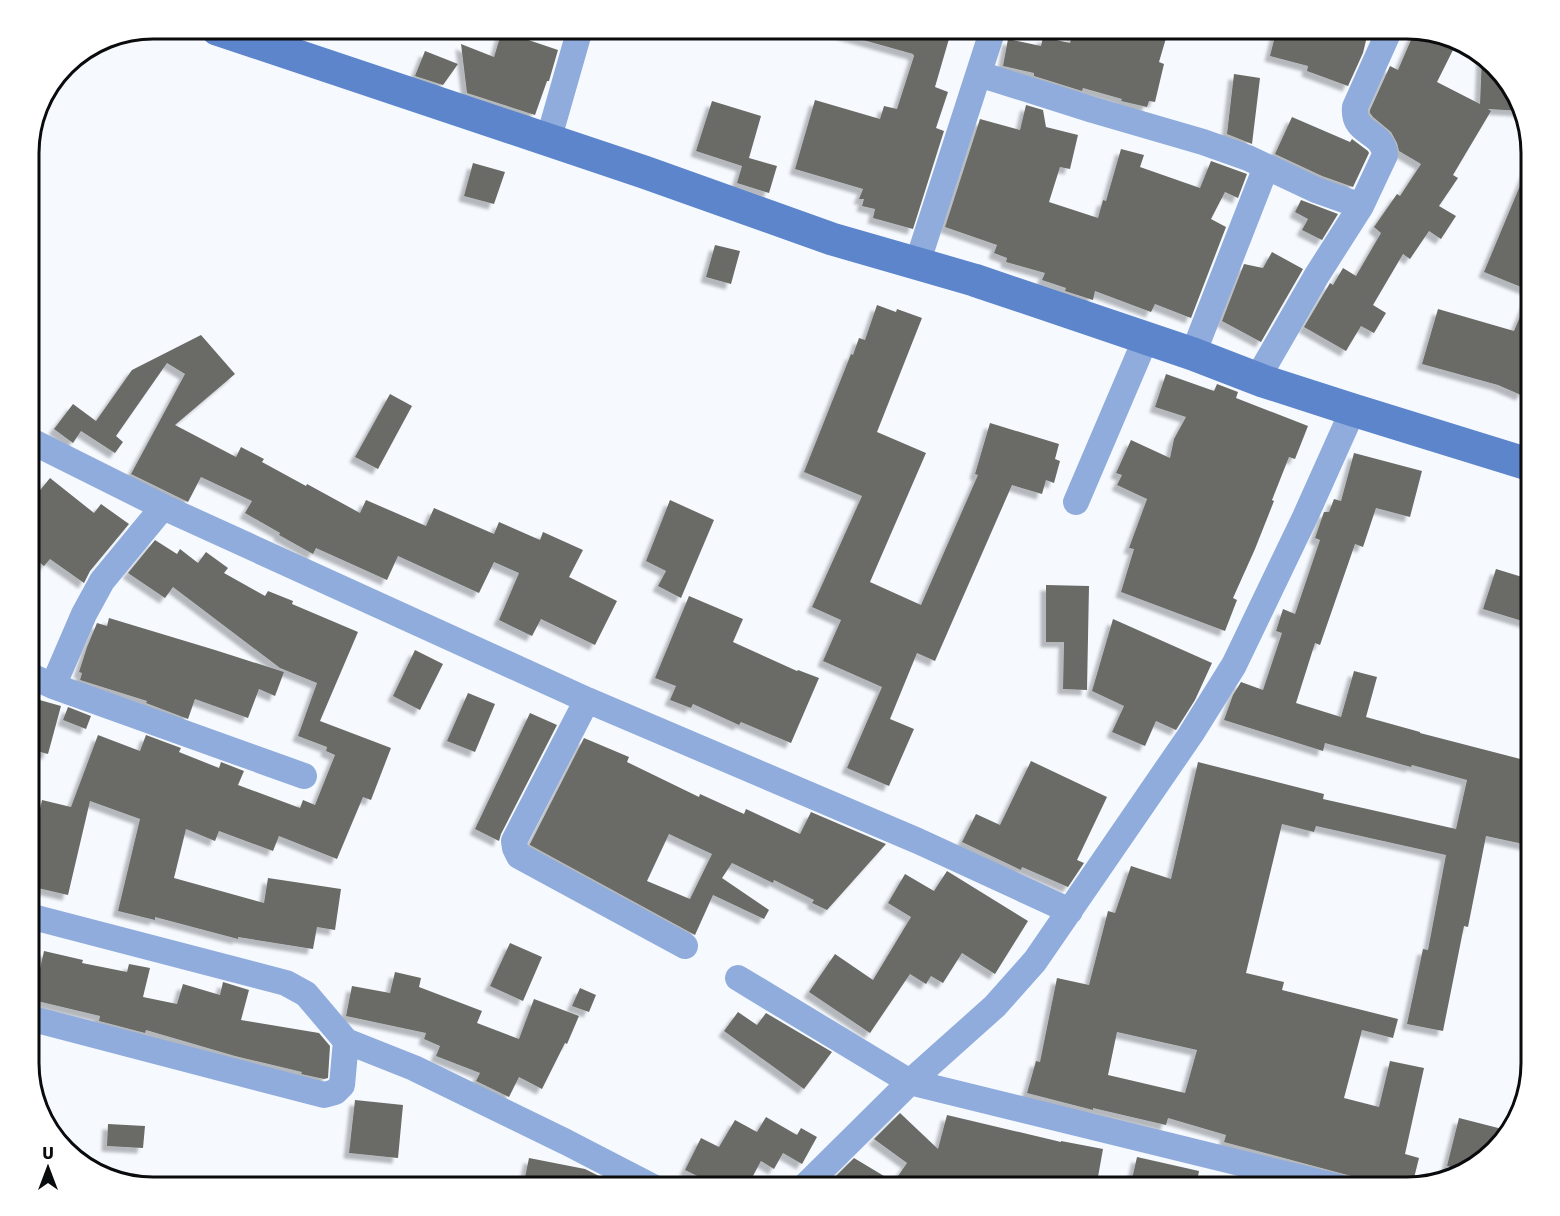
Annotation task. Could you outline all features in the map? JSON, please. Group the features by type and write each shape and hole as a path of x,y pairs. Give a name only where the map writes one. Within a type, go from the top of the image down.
{"street":[{"path":"251,39 644,172 832,239 984,283 1193,354 1257,379 1521,462"},
{"path":"548,141 577,39"},
{"path":"917,264 990,39"},
{"path":"1257,379 1317,275 1361,206 1385,155 1385,148 1358,124 1354,116 1355,107 1385,39"},
{"path":"979,74 1203,142 1248,158 1316,190 1361,206"},
{"path":"1193,354 1266,167"},
{"path":"1076,502 1146,338"},
{"path":"815,1177 910,1082 995,1006 1035,961 1191,734 1234,665 1353,410"},
{"path":"39,445 163,507 587,700 918,841 1070,911"},
{"path":"53,686 84,614 102,581 163,507"},
{"path":"39,680 304,776"},
{"path":"587,700 514,841 514,848 519,856 685,946"},
{"path":"39,919 286,983 306,994 346,1041 414,1068 632,1177"},
{"path":"738,978 910,1082 1294,1177"},
{"path":"39,1021 324,1095 335,1092 342,1085 346,1041"}],"building":[{"path":"500,39 526,39 558,50 549,81 547,81 535,115 467,93 461,44 494,57"},
{"path":"860,39 949,39 935,87 948,92 936,128 944,131 913,229 873,218 875,209 862,206 864,199 859,199 863,189 795,169 815,100 880,119 884,106 897,109 913,54"},
{"path":"1008,39 1041,46 1043,39 1070,43 1071,39 1166,39 1159,62 1164,64 1155,102 1149,101 1147,107 1121,101 1122,99 1083,88 1082,91 1034,76 1034,73 1003,66"},
{"path":"1274,39 1366,39 1363,53 1348,86 1307,71 1308,66 1270,56"},
{"path":"1411,39 1438,43 1453,50 1437,82 1480,104 1482,67 1488,72 1506,96 1513,110 1488,109 1491,111 1453,175 1458,178 1439,206 1456,216 1441,239 1429,231 1410,259 1403,254 1373,305 1386,313 1374,333 1361,326 1346,351 1304,327 1330,283 1333,285 1343,268 1356,276 1381,233 1374,227 1397,194 1400,196 1421,164 1399,151 1391,132 1370,113 1390,66 1398,70"},
{"path":"425,51 458,64 443,85 415,76"},
{"path":"1234,74 1260,78 1252,144 1227,134"},
{"path":"712,101 761,116 749,158 777,166 769,193 737,183 742,166 696,151"},
{"path":"1026,105 1043,110 1046,127 1078,135 1070,169 1060,167 1049,202 1098,218 1103,200 1106,201 1121,149 1144,155 1140,167 1200,188 1211,161 1247,174 1238,198 1225,192 1211,219 1226,227 1191,318 1155,304 1151,312 1095,291 1093,300 1065,291 1066,288 1042,280 1045,273 1006,262 1007,258 994,253 997,245 945,227 980,119 1020,130"},
{"path":"1292,117 1350,142 1352,139 1368,151 1353,187 1322,176 1275,154"},
{"path":"473,163 505,172 494,204 464,196"},
{"path":"1521,183 1521,287 1484,272"},
{"path":"1301,200 1338,214 1322,240 1302,230 1308,219 1295,212"},
{"path":"715,245 740,251 731,284 706,277"},
{"path":"1272,252 1303,269 1261,342 1222,321 1244,264 1263,268"},
{"path":"877,305 922,318 877,432 926,453 870,582 921,605 978,475 975,474 990,423 1059,444 1055,459 1060,461 1054,483 1046,480 1042,494 1012,485 935,661 917,653 890,719 914,729 889,786 847,768 882,687 823,661 841,620 812,607 862,496 804,472 851,354 853,355 859,338 865,340"},
{"path":"1438,309 1514,331 1521,315 1521,395 1498,385 1422,364"},
{"path":"201,335 235,374 175,425 236,457 241,447 264,459 262,462 360,513 366,500 426,526 434,508 494,534 499,522 540,540 543,532 583,550 569,577 617,601 595,645 541,619 532,636 499,620 519,573 494,562 479,593 398,556 387,580 316,548 313,554 245,513 252,501 201,477 188,502 131,474 185,374 167,363 116,436 123,442 115,453 81,431 73,443 54,429 73,404 96,421 132,370"},
{"path":"1166,374 1214,391 1217,384 1238,392 1236,398 1308,426 1295,459 1289,457 1255,549 1233,598 1237,600 1225,631 1121,592 1134,549 1129,548 1147,499 1117,485 1122,475 1116,473 1131,440 1170,458 1174,439 1186,417 1155,407"},
{"path":"390,394 412,406 378,469 355,457"},
{"path":"1354,453 1422,471 1410,517 1376,508 1363,547 1355,544 1320,645 1315,643 1296,703 1341,717 1354,671 1377,677 1366,717 1521,759 1521,844 1486,836 1468,927 1464,926 1443,1031 1407,1024 1423,949 1428,950 1446,855 1316,826 1314,832 1282,824 1246,973 1284,982 1282,990 1398,1019 1393,1038 1362,1030 1344,1098 1379,1107 1390,1061 1424,1068 1405,1154 1419,1158 1414,1177 1355,1177 1224,1142 1226,1135 1168,1118 1166,1125 1027,1093 1036,1061 1040,1062 1057,978 1089,985 1108,911 1115,913 1131,866 1171,879 1198,762 1324,794 1323,799 1456,829 1467,780 1325,743 1323,751 1224,720 1233,695 1241,682 1263,690 1282,633 1276,631 1283,609 1295,614 1320,540 1315,538 1324,512 1329,512 1334,499 1341,501","holes":["1117,1032 1197,1050 1185,1093 1108,1075"]},
{"path":"50,478 94,513 101,504 129,524 90,571 84,583 50,559 44,566 39,562 39,492"},
{"path":"670,500 714,520 681,598 658,586 666,571 646,561"},
{"path":"155,540 177,554 180,549 198,563 206,552 228,568 224,573 265,596 268,591 293,601 292,604 358,632 320,721 391,748 371,800 363,797 337,859 279,836 273,851 219,831 215,841 186,829 174,878 264,903 268,878 341,889 335,930 317,927 313,949 238,937 238,939 155,917 155,920 118,911 140,819 90,801 68,895 39,888 39,814 42,800 71,807 98,735 140,751 146,735 181,748 179,752 219,768 221,762 244,771 238,785 300,808 303,800 315,805 335,755 326,751 327,747 298,736 317,683 280,668 173,587 165,598 128,573"},
{"path":"1496,569 1521,577 1521,621 1483,609"},
{"path":"1046,585 1089,586 1087,690 1063,689 1064,642 1046,642"},
{"path":"689,596 743,619 733,642 797,671 819,678 791,743 741,722 739,725 693,704 691,708 670,700 676,686 655,678"},
{"path":"109,618 284,672 275,696 259,689 248,718 195,699 188,719 146,703 147,701 80,680 82,673 79,672 97,623 107,626"},
{"path":"1113,619 1212,663 1195,700 1176,730 1156,721 1145,746 1112,732 1124,706 1092,691"},
{"path":"415,650 443,664 420,710 393,696"},
{"path":"468,693 495,704 475,752 447,741"},
{"path":"39,700 61,706 48,754 39,752"},
{"path":"68,707 91,716 86,729 63,720"},
{"path":"530,713 557,725 499,841 475,829"},
{"path":"584,738 629,757 627,762 699,797 700,794 744,814 746,809 800,834 811,812 886,844 827,910 812,903 814,900 774,880 773,883 732,863 722,878 769,910 764,919 713,895 695,935 530,844","holes":["669,834 712,854 690,899 647,881"]},
{"path":"1031,761 1107,797 1077,860 1084,863 1068,887 1022,867 1021,870 962,842 976,814 1000,825"},
{"path":"947,871 1028,921 995,974 962,953 943,983 931,976 926,984 910,974 870,1033 809,992 835,954 873,980 911,917 888,903 905,874 934,891"},
{"path":"510,943 542,957 523,1001 490,986"},
{"path":"44,951 83,960 82,963 127,972 129,964 150,968 143,997 177,1004 183,984 220,995 223,982 249,990 241,1020 319,1033 330,1046 328,1078 301,1074 302,1072 235,1056 146,1030 145,1033 99,1021 100,1016 39,1001 39,973"},
{"path":"395,972 421,978 419,987 482,1011 477,1023 519,1039 534,999 579,1016 567,1044 565,1043 542,1089 519,1077 509,1097 476,1081 480,1073 436,1056 440,1046 424,1039 426,1033 346,1016 352,986 390,993"},
{"path":"580,988 596,995 589,1012 572,1006"},
{"path":"738,1012 757,1025 766,1013 832,1052 804,1089 724,1031"},
{"path":"355,1100 403,1105 398,1158 349,1153"},
{"path":"900,1113 938,1149 947,1115 1061,1142 1103,1149 1098,1177 897,1177 907,1163 874,1139"},
{"path":"766,1117 797,1135 801,1128 817,1137 802,1164 783,1153 774,1169 761,1161 752,1177 699,1177 685,1170 701,1138 719,1147 735,1120 757,1132"},
{"path":"1459,1118 1500,1128 1488,1144 1464,1162 1452,1167 1447,1166"},
{"path":"108,1124 145,1126 143,1148 107,1146"},
{"path":"1137,1157 1199,1171 1198,1177 1132,1177"},
{"path":"529,1158 585,1169 601,1177 525,1177"},
{"path":"854,1158 886,1177 835,1177"}]}
